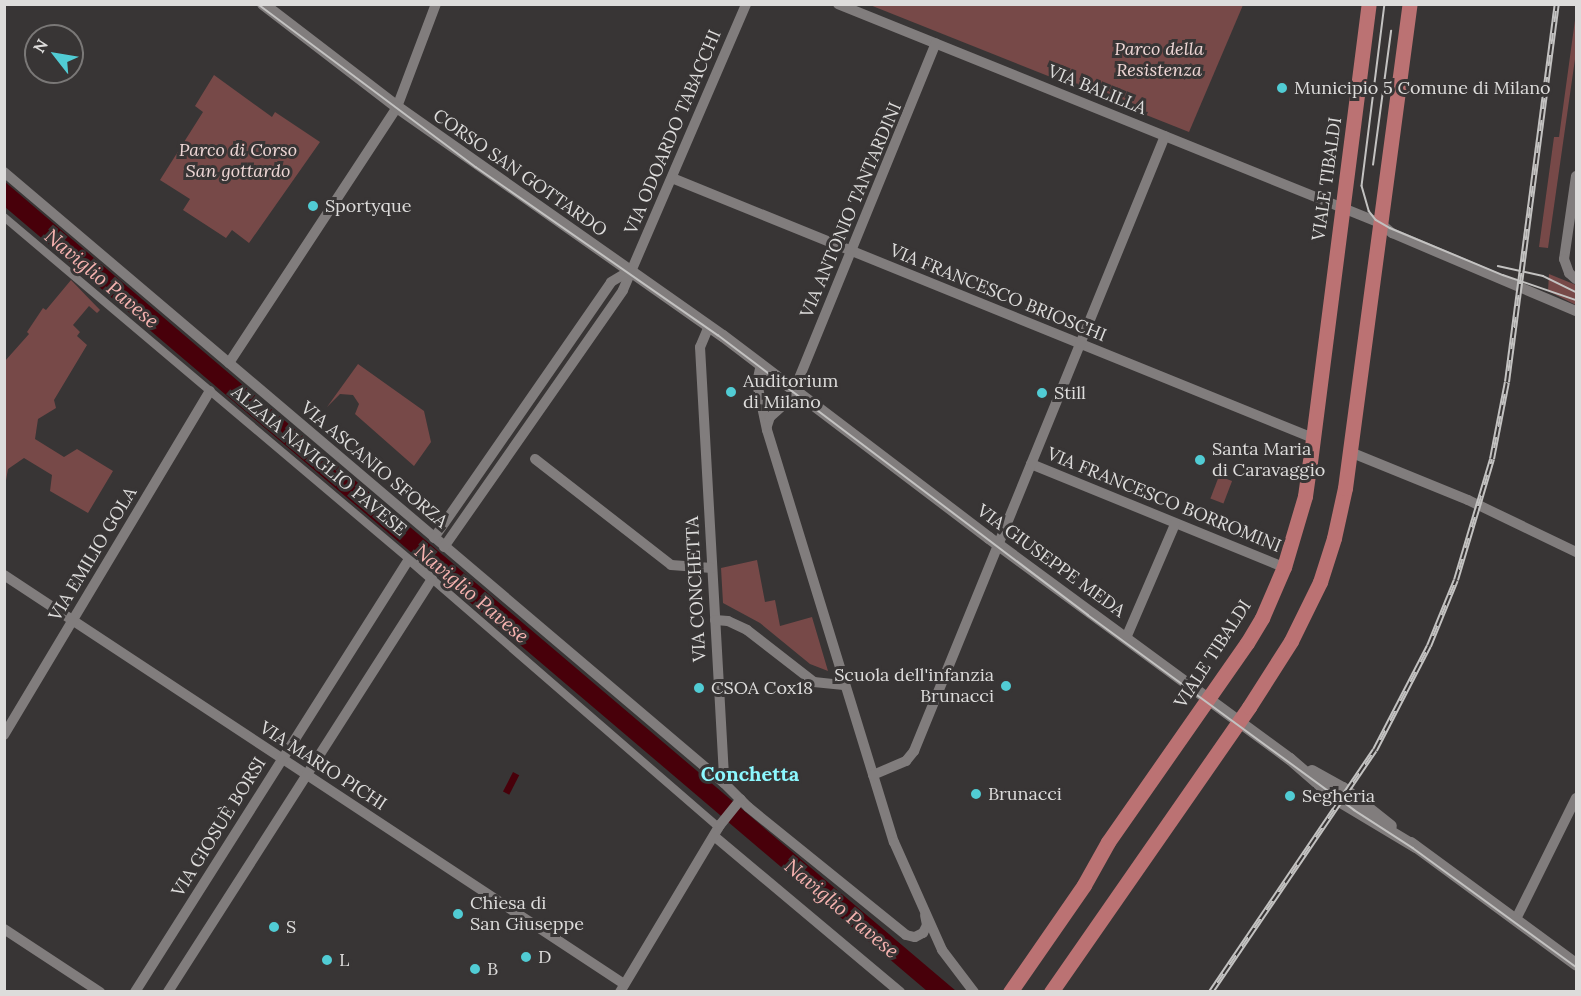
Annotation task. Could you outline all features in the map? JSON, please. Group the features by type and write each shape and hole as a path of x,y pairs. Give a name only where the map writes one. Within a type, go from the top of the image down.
{"main road":[{"name":"VIALE TIBALDI","path":"1010,992 1084,885 1108,842 1262,618 1284,567 1305,496 1369,4"},
{"path":"1052,992 1240,721 1291,641 1320,582 1334,538 1350,452 1410,4"}],"street":[{"name":"CORSO SAN GOTTARDO","path":"263,4 277,9 397,107 761,364"},
{"path":"229,363 397,107 435,4"},
{"name":"VIA ODOARDO TABACCHI","path":"444,547 623,290 629,271 672,178 746,4"},
{"name":"VIA BALILLA","path":"838,4 1380,223 1392,233 1576,310"},
{"name":"VIA ANTONIO TANTARDINI","path":"767,426 770,417 791,398 853,252 936,43"},
{"path":"873,775 906,761 914,751 1165,136"},
{"name":"VIA ASCANIO SFORZA","path":"4,172 724,783"},
{"path":"1575,279 1569,273 1564,259 1576,176"},
{"name":"VIA FRANCESCO BRIOSCHI","path":"672,178 1313,438"},
{"name":"ALZAIA NAVIGLIO PAVESE","path":"4,217 409,559 718,829 900,992"},
{"path":"434,538 586,316 611,282 629,271"},
{"path":"586,316 599,325"},
{"name":"VIA CONCHETTA","path":"709,326 700,347 724,783"},
{"path":"761,364 757,383 767,426 844,685 894,842 925,915 946,956 974,992"},
{"name":"VIA GIUSEPPE MEDA","path":"761,364 998,544 1240,721 1353,812 1416,847 1576,964"},
{"name":"VIA EMILIO GOLA","path":"4,735 210,391"},
{"path":"1350,452 1468,500 1576,552"},
{"path":"536,459 671,565 712,568"},
{"name":"VIA FRANCESCO BORROMINI","path":"1031,464 1284,567"},
{"path":"464,493 476,501"},
{"path":"1126,638 1175,524"},
{"name":"VIA GIOSUÈ BORSI","path":"135,992 409,559"},
{"name":"VIA MARIO PICHI","path":"4,575 622,988"},
{"path":"168,992 432,579"},
{"path":"715,620 728,621 747,630 814,682 844,685"},
{"path":"724,783 738,802 906,935 915,937 923,933 927,925 925,915"},
{"path":"1516,919 1524,907 1576,798"},
{"path":"622,988 718,829 738,802"},
{"path":"4,929 100,992"}],"green space":[{"name":"Parco della Resistenza","path":"870,5 1243,5 1189,132"},
{"path":"1575,20 1576,52 1548,248 1539,247 1554,137 1559,137"},
{"name":"Parco di Corso San gottardo","path":"214,75 272,117 275,112 320,142 249,243 232,230 226,238 183,210 190,199 160,180 203,112 195,106"},
{"path":"1549,274 1576,285 1576,305 1548,291"},
{"path":"71,280 100,310 97,313 89,306 73,325 80,332 77,336 87,345 54,400 56,408 38,419 35,439 64,457 77,449 113,471 88,513 50,491 52,475 24,458 8,469 5,486 5,361 29,334 27,332 43,308 46,310"},
{"path":"358,364 424,411 431,442 414,466 355,414 359,404 353,395 340,394 327,407"},
{"path":"1219,476 1232,481 1223,503 1210,498"},
{"path":"757,560 765,602 775,600 780,626 812,617 828,671 810,664 760,623 723,603 721,568"}],"water":[{"name":"Naviglio Pavese","path":"4,181 956,991 927,991 5,207"},
{"path":"513,772 519,775 509,795 503,792"}],"tram line":[{"path":"258,4 476,167 718,335 1088,615 1354,810 1413,848 1576,967"},
{"path":"1385,4 1362,186 1369,211 1376,220 1390,228 1503,275 1576,300"},
{"path":"1373,165 1391,31"},
{"path":"1498,266 1543,276 1576,292"}],"railway":[{"path":"1211,992 1375,750 1429,646 1456,580 1492,459 1507,382 1557,4"}],"place":[{"name":"Municipio 5 Comune di Milano","path":"1282,88"},
{"name":"Sportyque","path":"313,206"},
{"name":"Auditorium di Milano","path":"731,392"},
{"name":"Still","path":"1042,393"},
{"name":"Santa Maria di Caravaggio","path":"1200,460"},
{"name":"Scuola dell'infanzia Brunacci","path":"1006,686"},
{"name":"CSOA Cox18","path":"699,688"},
{"name":"Brunacci","path":"976,794"},
{"name":"Segheria","path":"1290,796"},
{"name":"Chiesa di San Giuseppe","path":"458,914"},
{"name":"S","path":"274,927"},
{"name":"D","path":"526,957"},
{"name":"L","path":"327,960"},
{"name":"B","path":"475,969"}],"district":[{"name":"Conchetta","path":"750,773"}]}
